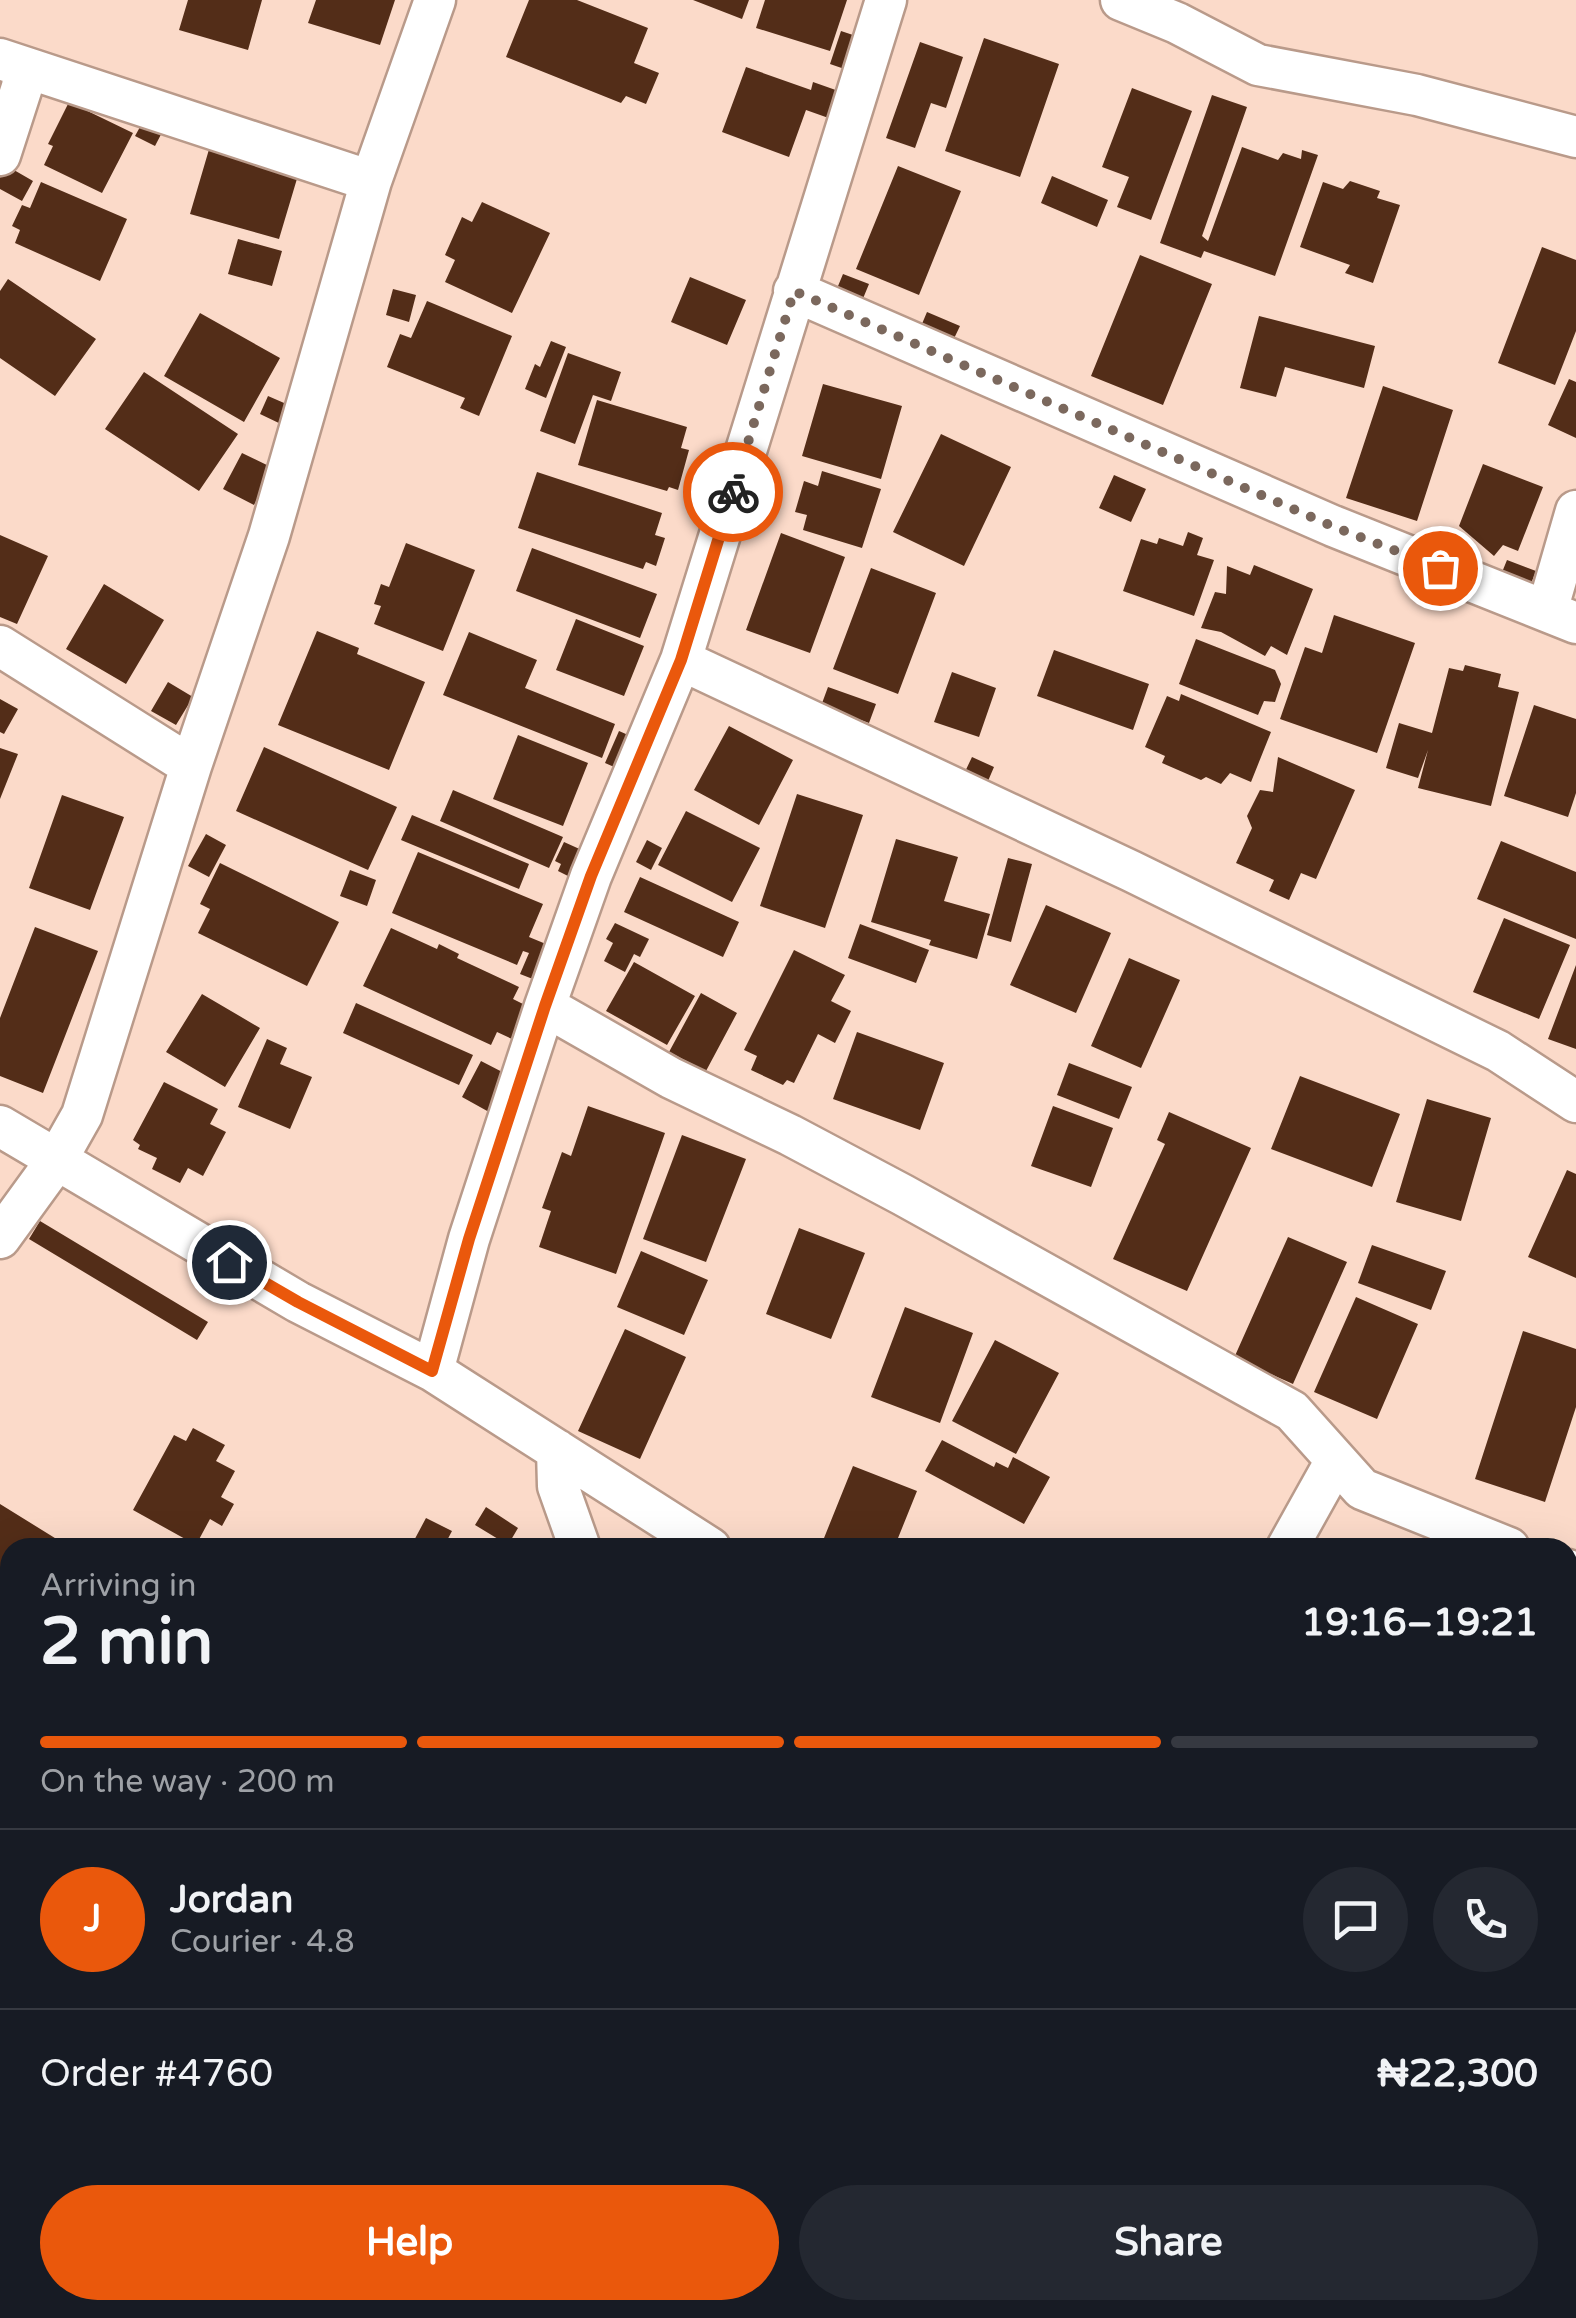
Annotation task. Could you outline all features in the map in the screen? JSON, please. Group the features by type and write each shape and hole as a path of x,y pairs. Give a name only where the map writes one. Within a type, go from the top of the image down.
{"street":[{"path":"0,1238 56,1161 82,1115 191,766 269,536 371,181 435,0"},
{"path":"432,1371 469,1239 545,1006 591,876 681,660 886,0"},
{"path":"1121,0 1182,12 1258,65 1416,94 1576,137"},
{"path":"12,64 371,181"},
{"path":"0,155 22,87 12,64"},
{"path":"794,291 1332,526 1561,617 1576,512"},
{"path":"0,646 191,766"},
{"path":"681,660 1131,872 1498,1051 1576,1102"},
{"path":"545,1006 671,1078 887,1187 1292,1411 1362,1489 1484,1538"},
{"path":"0,1126 298,1302 432,1371 694,1538"},
{"path":"557,1450 558,1486 576,1538"},
{"path":"1293,1538 1335,1462"}],"building":[{"path":"188,0 262,0 248,50 179,30"},
{"path":"316,0 395,0 380,45 308,23"},
{"path":"529,0 577,0 648,28 634,63 659,73 646,104 626,96 621,103 506,57"},
{"path":"693,0 749,0 742,19"},
{"path":"765,0 847,0 830,51 756,28"},
{"path":"841,31 871,41 859,74 830,64"},
{"path":"984,38 1059,64 1020,177 945,151"},
{"path":"920,42 963,57 946,108 931,103 915,148 886,138"},
{"path":"746,67 811,90 813,82 847,94 837,121 806,110 789,157 722,132"},
{"path":"1132,88 1192,111 1151,220 1117,207 1129,177 1102,167"},
{"path":"1212,95 1247,107 1202,236 1208,241 1242,147 1278,160 1283,153 1301,159 1302,150 1318,155 1275,276 1204,251 1201,258 1160,243"},
{"path":"69,102 133,133 102,193 44,165 53,146 48,144"},
{"path":"150,109 169,119 155,146 135,136"},
{"path":"210,146 299,172 279,239 190,214"},
{"path":"7,166 33,181 22,201 0,189 0,178"},
{"path":"898,166 961,191 919,295 856,269"},
{"path":"1052,176 1108,200 1097,227 1041,203"},
{"path":"1350,181 1380,191 1377,198 1400,205 1373,283 1345,273 1350,265 1300,247 1323,182 1343,189"},
{"path":"41,182 127,219 100,281 15,243 20,230 12,226 22,205 30,208"},
{"path":"482,202 550,233 512,313 445,282 455,260 445,255 462,217 472,222"},
{"path":"238,239 282,251 272,286 228,274"},
{"path":"1542,247 1576,260 1576,331 1555,385 1498,363"},
{"path":"1140,255 1212,284 1163,405 1091,376"},
{"path":"843,274 869,284 857,313 831,303"},
{"path":"690,277 746,300 727,345 671,322"},
{"path":"8,279 96,339 55,396 0,358 0,291"},
{"path":"393,289 416,295 409,322 386,315"},
{"path":"427,301 512,336 479,416 460,408 465,398 387,367 400,334 411,338"},
{"path":"927,312 960,326 948,351 916,338"},
{"path":"200,313 280,358 244,422 164,376"},
{"path":"1259,316 1375,346 1364,388 1285,367 1276,397 1240,388"},
{"path":"551,341 566,347 546,398 525,389 535,364 540,367"},
{"path":"568,353 621,372 611,401 593,395 575,444 540,431"},
{"path":"144,372 238,434 199,491 105,429"},
{"path":"1569,379 1576,382 1576,438 1548,425"},
{"path":"823,384 902,406 881,479 802,456"},
{"path":"1383,386 1453,410 1417,521 1346,498"},
{"path":"268,396 291,406 283,425 260,414"},
{"path":"597,400 687,427 681,448 689,450 678,490 669,487 667,491 578,465"},
{"path":"941,434 1011,467 964,566 893,532"},
{"path":"242,453 273,468 254,505 223,489"},
{"path":"1483,464 1543,487 1518,551 1503,545 1494,556 1459,526"},
{"path":"822,471 881,489 862,548 803,530 807,515 795,512 804,481 818,486"},
{"path":"537,472 662,513 655,535 665,538 656,566 646,562 643,569 518,528"},
{"path":"1114,475 1146,489 1131,522 1099,508"},
{"path":"1188,532 1203,538 1197,555 1214,560 1194,616 1123,591 1141,539 1157,544 1159,538 1183,546"},
{"path":"781,533 845,557 810,653 746,630"},
{"path":"0,535 48,556 17,624 0,617"},
{"path":"406,543 475,570 443,651 374,624 381,606 374,604 381,584 389,587"},
{"path":"532,548 657,594 640,638 516,591"},
{"path":"1507,560 1536,571 1525,599 1496,587"},
{"path":"1254,565 1313,589 1287,655 1271,646 1265,656 1221,632 1201,628 1215,592 1226,594 1227,566 1250,575"},
{"path":"871,568 936,593 898,694 833,669"},
{"path":"104,584 164,620 126,684 66,649"},
{"path":"1334,615 1415,643 1377,753 1280,719 1305,647 1322,653"},
{"path":"576,619 644,646 624,696 556,670"},
{"path":"317,631 359,648 357,654 425,682 389,770 278,725"},
{"path":"469,632 537,660 525,688 615,724 602,758 443,695"},
{"path":"1196,639 1275,670 1281,684 1275,702 1264,701 1258,715 1179,684"},
{"path":"1054,650 1149,684 1133,730 1037,696"},
{"path":"1465,665 1501,674 1498,687 1519,692 1491,806 1418,788 1428,750 1418,778 1386,768 1399,723 1432,733 1449,668 1463,671"},
{"path":"952,672 996,688 979,737 934,722"},
{"path":"168,682 193,697 176,725 151,711"},
{"path":"828,687 876,704 869,723 821,706"},
{"path":"1181,694 1271,732 1251,782 1230,773 1221,784 1206,777 1201,780 1162,763 1165,756 1145,747 1167,696 1179,701"},
{"path":"0,699 18,709 4,734 0,732"},
{"path":"1534,705 1576,719 1576,793 1568,817 1504,796"},
{"path":"729,726 793,760 759,825 694,790"},
{"path":"619,731 642,741 628,773 605,763"},
{"path":"518,735 588,763 563,826 493,799"},
{"path":"264,747 397,807 368,870 236,811"},
{"path":"0,748 18,754 0,799"},
{"path":"972,757 994,767 985,788 962,778"},
{"path":"1278,757 1355,790 1316,879 1301,873 1289,900 1269,891 1274,880 1236,863 1252,828 1247,816 1260,790 1273,792"},
{"path":"453,790 563,837 549,868 440,821"},
{"path":"797,794 863,815 825,928 760,906"},
{"path":"62,795 124,817 90,910 29,888"},
{"path":"686,811 760,848 732,902 658,865"},
{"path":"412,815 529,864 519,889 401,840"},
{"path":"206,834 226,845 209,877 188,866"},
{"path":"896,839 958,857 944,901 990,914 977,959 871,922"},
{"path":"647,840 662,848 651,870 636,862"},
{"path":"1501,841 1576,872 1576,939 1477,899"},
{"path":"564,842 595,856 582,883 558,871 561,864 555,861"},
{"path":"418,852 543,904 529,937 558,949 543,983 520,974 529,953 523,951 517,965 392,913"},
{"path":"1008,858 1032,864 1011,942 987,935"},
{"path":"220,863 339,922 307,986 198,933 210,909 200,904"},
{"path":"350,870 376,880 367,906 340,896"},
{"path":"640,877 739,922 723,957 624,912"},
{"path":"1046,905 1111,933 1076,1013 1010,985"},
{"path":"1504,918 1570,945 1539,1019 1473,992"},
{"path":"615,923 649,939 640,957 634,954 625,972 604,961 613,943 606,939"},
{"path":"860,924 929,950 916,983 848,958"},
{"path":"35,927 98,951 43,1093 0,1076 0,1018"},
{"path":"391,928 437,949 439,944 459,954 457,958 519,987 513,999 527,1006 512,1039 497,1032 491,1045 363,986"},
{"path":"794,950 845,975 831,1001 851,1011 835,1043 818,1034 794,1083 787,1080 783,1085 751,1070 757,1056 744,1050"},
{"path":"1129,958 1180,980 1141,1068 1091,1046"},
{"path":"634,962 695,996 667,1045 606,1011"},
{"path":"1576,965 1576,1049 1548,1039"},
{"path":"701,993 737,1013 706,1071 669,1052"},
{"path":"202,994 260,1028 225,1087 166,1052"},
{"path":"356,1003 473,1055 459,1085 343,1033"},
{"path":"857,1032 944,1063 920,1130 833,1099"},
{"path":"267,1039 287,1048 280,1064 312,1077 290,1129 238,1107"},
{"path":"481,1061 510,1076 489,1112 462,1097"},
{"path":"1069,1063 1132,1087 1119,1119 1057,1095"},
{"path":"1300,1076 1400,1114 1372,1187 1271,1149"},
{"path":"164,1082 218,1109 210,1124 226,1132 203,1176 188,1168 180,1183 152,1169 157,1158 138,1149 140,1145 133,1140"},
{"path":"1427,1099 1491,1118 1461,1221 1396,1202"},
{"path":"588,1106 665,1133 616,1274 539,1247 551,1211 542,1208 562,1152 571,1156"},
{"path":"1053,1106 1113,1128 1091,1187 1031,1166"},
{"path":"1169,1112 1251,1148 1187,1291 1113,1259 1165,1144 1157,1140"},
{"path":"682,1135 746,1159 706,1262 643,1239"},
{"path":"1567,1170 1576,1174 1576,1278 1528,1257"},
{"path":"40,1221 208,1322 197,1340 29,1239"},
{"path":"799,1228 865,1253 831,1339 766,1314"},
{"path":"1288,1237 1347,1262 1293,1384 1234,1358"},
{"path":"1372,1245 1446,1271 1431,1310 1358,1283"},
{"path":"641,1251 708,1280 684,1335 617,1307"},
{"path":"1356,1297 1418,1324 1377,1419 1314,1392"},
{"path":"905,1307 973,1333 940,1423 871,1397"},
{"path":"625,1329 686,1357 640,1459 578,1431"},
{"path":"1523,1331 1576,1349 1576,1407 1545,1502 1475,1479"},
{"path":"995,1340 1059,1373 1016,1454 952,1421"},
{"path":"193,1428 225,1445 216,1461 235,1471 221,1497 234,1504 222,1526 210,1519 200,1538 183,1538 133,1510 174,1435 186,1441"},
{"path":"942,1440 994,1467 996,1462 1008,1468 1013,1457 1050,1477 1024,1524 925,1471"},
{"path":"853,1466 917,1491 898,1538 824,1538"},
{"path":"0,1504 55,1538 0,1538"},
{"path":"486,1507 518,1528 512,1538 496,1538 475,1525"},
{"path":"426,1518 452,1531 448,1538 415,1538"}],"way so far":[{"path":"733,492 794,291 1332,526 1440,568"}],"route":[{"path":"229,1262 432,1371 469,1239 545,1006 591,876 681,660 733,492"}]}
